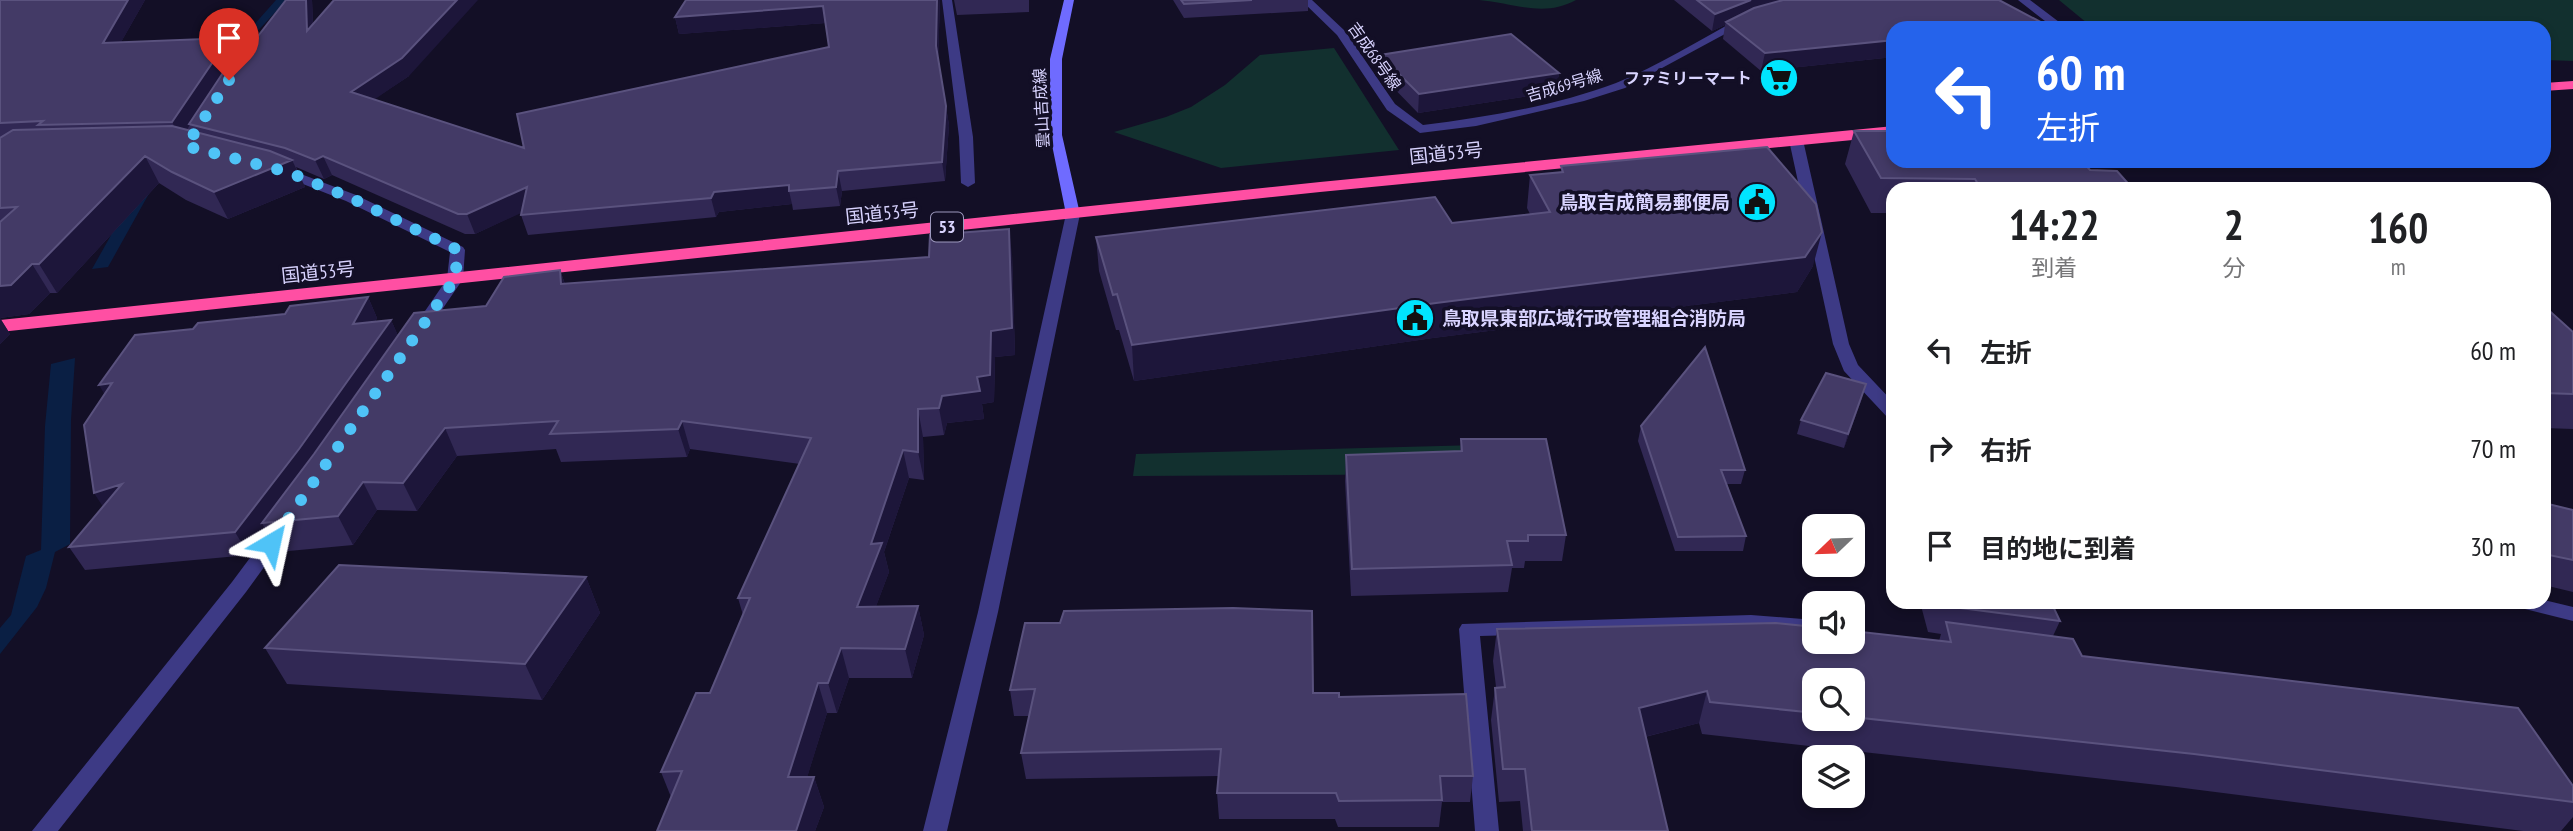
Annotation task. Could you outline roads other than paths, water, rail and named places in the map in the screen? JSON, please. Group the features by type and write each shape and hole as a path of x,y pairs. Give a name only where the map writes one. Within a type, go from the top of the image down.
{"highway":[{"path":"2551,87 2573,85"},
{"name":"国道53号","path":"0,326 1886,132"}],"street":[{"path":"947,0 966,137 968,183"},
{"name":"雲山吉成線","path":"1069,0 1056,59 1056,135 1073,214"},
{"name":"吉成68号線","path":"1306,0 1341,33 1391,107 1420,130"},
{"path":"2023,0 2052,21"},
{"name":"吉成69号線","path":"1420,130 1521,113 1610,88 1705,39 1757,17"},
{"path":"1796,140 1841,344 1850,366 1886,405"},
{"path":"263,166 288,172 351,198 458,250 455,279 410,344"},
{"path":"935,831 991,599 1073,214"},
{"path":"44,831 239,587 296,510"},
{"path":"2551,609 2573,614"},
{"path":"1487,831 1469,629 1751,622 1802,627"}],"water":[{"path":"276,0 287,0 243,47 213,88 108,267 92,269 133,196 220,63"},
{"path":"75,358 71,420 70,544 55,552 46,588 37,607 0,654 0,628 11,615 26,556 41,550 45,426 51,364"}],"place":[{"name":"ファミリーマート","path":"1779,78"},
{"name":"鳥取吉成簡易郵便局","path":"1757,202"},
{"name":"鳥取県東部広域行政管理組合消防局","path":"1415,318"}]}
